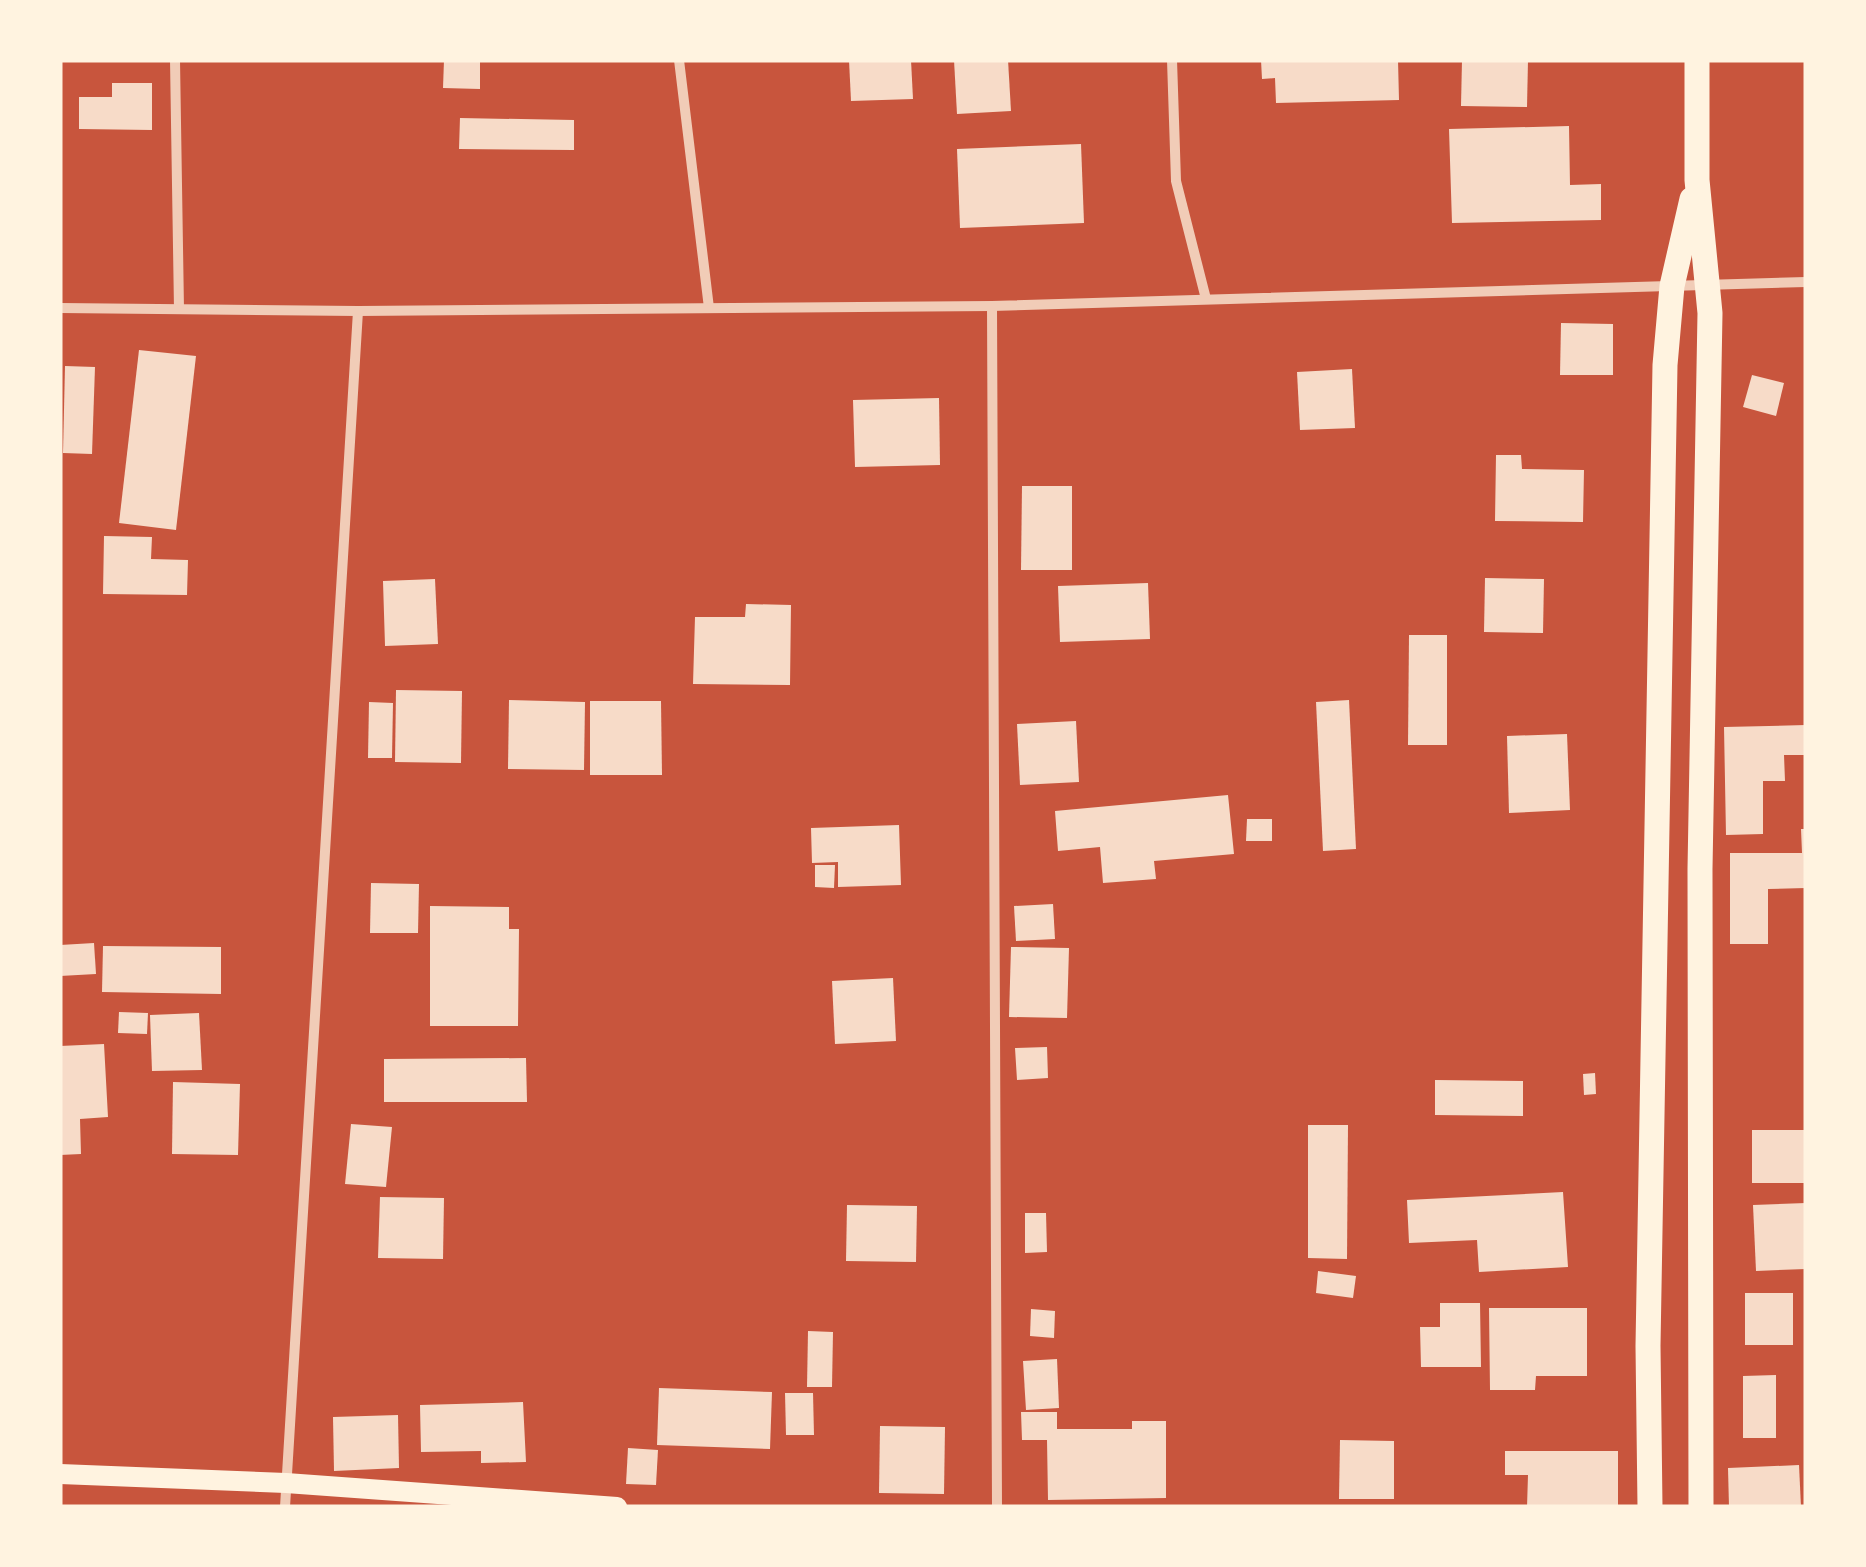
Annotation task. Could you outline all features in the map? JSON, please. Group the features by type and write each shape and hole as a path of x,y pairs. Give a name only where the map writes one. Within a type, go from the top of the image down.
{"main road":[{"path":"1698,60 1697,180 1708,285 1700,868 1701,1507"},
{"path":"1650,1507 1648,1326 1665,365 1672,286 1697,180"},
{"path":"60,1474 286,1484 617,1507"}],"street":[{"path":"175,60 179,309"},
{"path":"678,60 709,308"},
{"path":"1172,60 1176,182 1206,298"},
{"path":"60,308 358,311 992,306 1806,282"},
{"path":"992,306 996,1507"},
{"path":"285,1507 358,311"}],"building":[{"path":"444,60 480,60 480,89 443,88"},
{"path":"849,60 911,60 913,99 851,101"},
{"path":"954,60 1008,60 1011,111 957,114"},
{"path":"1261,60 1398,60 1399,100 1276,103 1275,78 1262,79"},
{"path":"1462,60 1528,60 1527,107 1461,106"},
{"path":"112,83 152,83 152,130 79,129 79,97 112,97"},
{"path":"460,118 574,120 574,150 459,149"},
{"path":"1569,126 1570,185 1601,184 1601,220 1452,223 1449,129"},
{"path":"1081,144 1084,223 960,228 957,149"},
{"path":"1561,323 1613,324 1613,375 1560,375"},
{"path":"139,350 196,356 176,530 119,523"},
{"path":"65,366 95,367 92,454 63,453"},
{"path":"1352,369 1355,428 1300,430 1297,372"},
{"path":"1752,375 1784,383 1776,416 1743,407"},
{"path":"939,398 940,465 855,467 853,400"},
{"path":"1496,455 1521,455 1522,469 1584,470 1583,522 1495,521"},
{"path":"1022,486 1072,486 1072,570 1021,570"},
{"path":"104,536 152,537 151,559 188,560 187,595 103,594"},
{"path":"1485,578 1544,579 1543,633 1484,632"},
{"path":"435,579 438,644 385,646 383,581"},
{"path":"1148,583 1150,639 1060,642 1058,586"},
{"path":"746,604 791,605 790,685 693,684 695,617 745,617"},
{"path":"1409,635 1447,635 1447,745 1408,745"},
{"path":"396,690 462,691 461,763 395,762"},
{"path":"509,700 585,702 584,770 508,769"},
{"path":"1349,700 1356,849 1323,851 1316,702"},
{"path":"590,701 661,701 662,775 590,775"},
{"path":"369,702 393,703 392,758 368,758"},
{"path":"1076,721 1079,782 1020,785 1017,724"},
{"path":"1806,725 1806,755 1784,755 1785,781 1763,781 1763,834 1726,835 1724,727"},
{"path":"1567,734 1570,810 1509,813 1507,736"},
{"path":"1228,795 1234,854 1154,861 1156,879 1103,883 1100,847 1058,851 1055,811"},
{"path":"1247,819 1272,819 1272,841 1246,841"},
{"path":"899,825 901,885 838,887 838,862 812,863 811,828"},
{"path":"1801,829 1806,829 1806,888 1768,889 1768,944 1730,944 1730,853 1802,853"},
{"path":"815,865 835,865 834,888 815,887"},
{"path":"371,883 419,884 418,933 370,933"},
{"path":"1053,904 1055,939 1016,941 1014,906"},
{"path":"430,906 509,907 509,929 519,929 518,1026 430,1026"},
{"path":"94,943 96,974 60,976 60,945"},
{"path":"103,946 221,947 221,994 102,992"},
{"path":"1011,947 1069,948 1067,1018 1009,1017"},
{"path":"893,978 896,1041 835,1044 832,981"},
{"path":"119,1012 148,1013 147,1034 118,1033"},
{"path":"199,1013 202,1070 152,1071 150,1015"},
{"path":"104,1044 108,1117 80,1119 81,1154 60,1155 60,1046"},
{"path":"1047,1047 1048,1078 1017,1080 1015,1048"},
{"path":"526,1058 527,1102 384,1102 384,1059"},
{"path":"1595,1073 1596,1094 1584,1095 1583,1074"},
{"path":"1435,1080 1523,1081 1523,1116 1435,1115"},
{"path":"173,1082 240,1084 238,1155 172,1154"},
{"path":"351,1124 392,1127 386,1187 345,1184"},
{"path":"1308,1125 1348,1125 1347,1259 1308,1258"},
{"path":"1752,1130 1806,1130 1806,1183 1752,1183"},
{"path":"1563,1192 1568,1267 1479,1272 1477,1240 1409,1243 1407,1200"},
{"path":"380,1197 444,1198 443,1259 378,1258"},
{"path":"1806,1203 1806,1269 1756,1271 1753,1205"},
{"path":"847,1205 917,1206 916,1262 846,1261"},
{"path":"1025,1213 1046,1213 1047,1252 1025,1253"},
{"path":"1318,1271 1356,1276 1353,1298 1316,1293"},
{"path":"1745,1293 1793,1293 1793,1345 1745,1345"},
{"path":"1440,1303 1480,1303 1481,1367 1421,1367 1420,1327 1440,1327"},
{"path":"1489,1308 1587,1308 1587,1376 1536,1376 1535,1390 1490,1390"},
{"path":"1031,1309 1055,1311 1054,1338 1030,1336"},
{"path":"808,1331 833,1332 832,1387 807,1387"},
{"path":"1057,1359 1059,1408 1026,1410 1023,1361"},
{"path":"1776,1375 1776,1438 1743,1438 1743,1376"},
{"path":"659,1388 772,1392 770,1449 657,1445"},
{"path":"785,1393 813,1393 814,1435 786,1435"},
{"path":"523,1402 526,1462 481,1463 481,1451 421,1452 420,1405"},
{"path":"1021,1412 1057,1412 1057,1429 1132,1429 1132,1421 1166,1421 1166,1498 1048,1500 1047,1440 1022,1440"},
{"path":"398,1415 399,1468 334,1471 333,1417"},
{"path":"880,1426 945,1427 944,1494 879,1493"},
{"path":"1340,1440 1394,1441 1394,1499 1339,1499"},
{"path":"628,1448 658,1450 656,1485 626,1484"},
{"path":"1505,1451 1618,1451 1618,1507 1527,1507 1528,1475 1505,1475"},
{"path":"1799,1465 1801,1507 1729,1507 1728,1468"}]}
